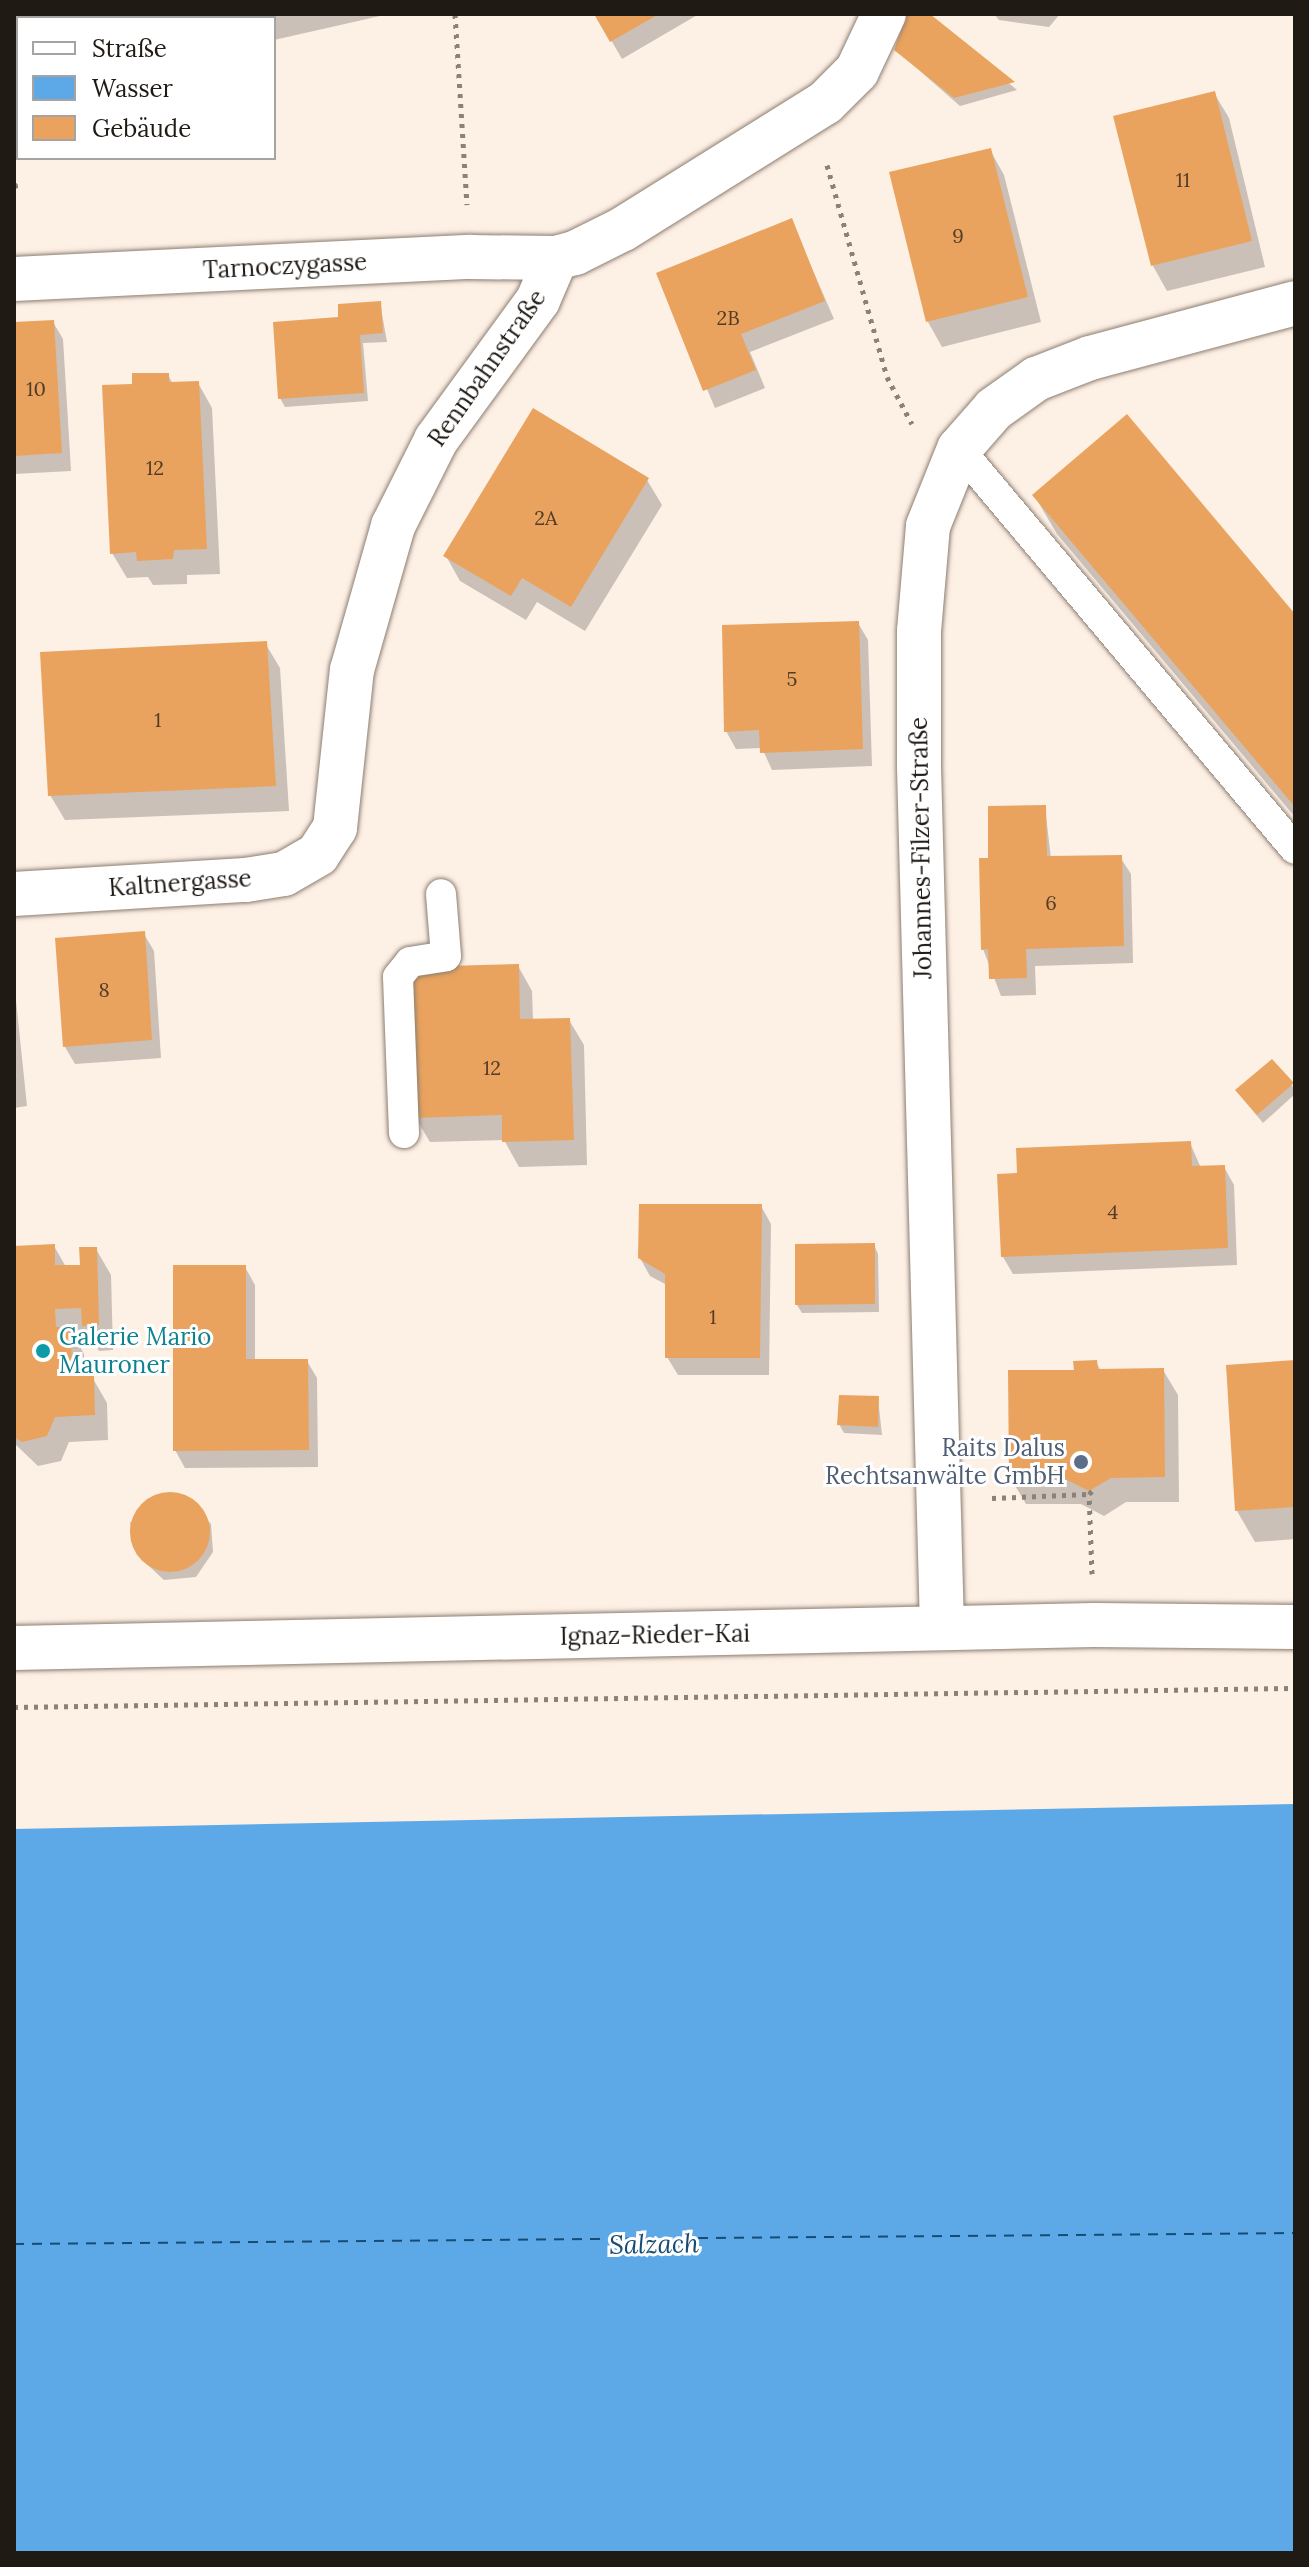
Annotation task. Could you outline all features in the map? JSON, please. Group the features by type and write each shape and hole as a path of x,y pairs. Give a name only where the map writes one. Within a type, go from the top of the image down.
{"street":[{"path":"556,258 623,229 812,112 857,71 884,14"},
{"name":"Tarnoczygasse","path":"14,279 470,257 556,258"},
{"name":"Rennbahnstraße","path":"331,837 340,808 346,712 357,641 393,526 436,440 538,300 556,258"},
{"name":"Johannes-Filzer-Straße","path":"942,1628 926,1114 919,631 928,526 954,458 994,409 1058,369 1295,303"},
{"name":"Kaltnergasse","path":"14,894 284,874 309,862 331,837"},
{"name":"Ignaz-Rieder-Kai","path":"14,1648 1094,1625 1295,1627"}],"lane":[{"path":"954,458 1295,849"},
{"path":"404,1133 398,977 410,962 446,956 441,894"}],"path":[{"path":"455,14 470,257"},
{"path":"812,112 890,385 904,412 954,458"},
{"path":"939,1499 1091,1492 1094,1625"},
{"path":"14,1707 1295,1688"}],"water":[{"name":"Salzach","path":"1295,1804 1295,2553 14,2553 14,1829"}],"building":[{"path":"14,14 230,14 16,16 14,64"},
{"path":"594,14 659,14 610,42"},
{"path":"907,14 930,14 1015,82 954,98 894,50"},
{"path":"1215,91 1252,241 1151,266 1113,116"},
{"path":"991,148 1028,297 926,322 889,172"},
{"path":"792,218 825,301 741,334 756,370 703,391 656,273"},
{"path":"381,301 383,333 360,335 364,393 278,399 273,322 338,317 338,304"},
{"path":"54,320 62,453 14,456 14,322"},
{"path":"132,373 169,373 169,382 199,381 207,549 174,550 173,559 137,561 136,552 110,554 102,385 132,384"},
{"path":"533,408 649,478 571,607 522,578 511,596 443,556"},
{"path":"1127,414 1295,614 1295,807 1032,495"},
{"path":"859,621 863,749 760,753 759,730 724,732 722,625"},
{"path":"267,641 276,786 48,796 40,652"},
{"path":"1046,805 1047,856 1122,855 1124,946 1026,949 1027,978 989,979 988,949 981,950 979,858 988,858 988,806"},
{"path":"145,931 152,1040 63,1047 55,938"},
{"path":"519,964 520,1019 570,1018 574,1140 502,1142 502,1115 413,1118 409,967"},
{"path":"1272,1059 1294,1083 1257,1115 1235,1090"},
{"path":"1191,1141 1192,1166 1225,1165 1228,1248 1001,1257 997,1174 1017,1173 1016,1148"},
{"path":"639,1204 762,1204 760,1358 665,1358 665,1274 638,1258"},
{"path":"875,1243 875,1304 795,1305 795,1244"},
{"name":"Galerie Mario Mauroner","path":"55,1244 55,1265 80,1265 79,1247 97,1247 99,1325 82,1326 81,1308 55,1309 56,1327 71,1327 72,1376 94,1375 95,1415 55,1417 47,1436 22,1442 14,1437 14,1246"},
{"path":"173,1265 246,1265 246,1359 308,1359 309,1450 173,1451"},
{"path":"1097,1360 1098,1369 1164,1368 1165,1477 1111,1478 1089,1491 1065,1479 1009,1479 1008,1370 1074,1370 1073,1361"},
{"path":"1295,1360 1295,1507 1235,1511 1226,1365"},
{"path":"839,1395 879,1396 878,1427 837,1425"},
{"path":"170,1492 185,1495 198,1504 207,1517 210,1532 207,1547 198,1560 185,1569 170,1572 155,1569 142,1560 133,1547 130,1532 133,1517 142,1504 155,1495"}],"ferry route":[{"path":"14,2244 1295,2233"}],"place":[{"name":"Galerie Mario Mauroner","path":"43,1351"},
{"name":"Raits Dalus Rechtsanwälte GmbH","path":"1081,1462"}]}
